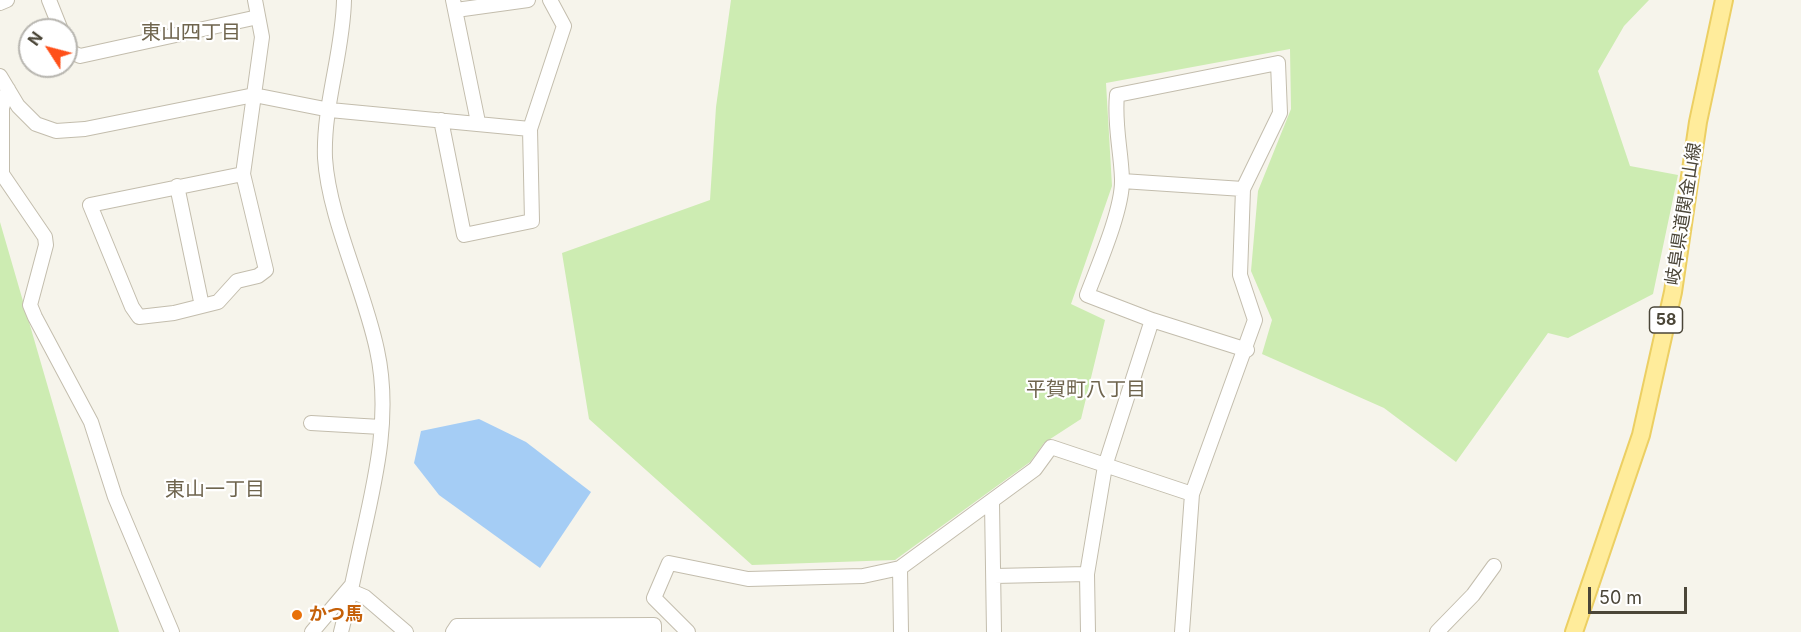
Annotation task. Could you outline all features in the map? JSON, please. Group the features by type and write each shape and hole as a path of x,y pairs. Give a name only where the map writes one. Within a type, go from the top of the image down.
{"main road":[{"name":"岐阜県道関金山線","path":"1575,632 1641,435 1673,292 1698,122 1724,0"}],"street":[{"path":"0,3 7,0"},
{"path":"49,0 56,18"},
{"path":"243,174 90,205 132,307 139,317 218,302 237,281 258,276 266,270 243,174 262,37 255,0"},
{"path":"341,632 380,456 382,393 378,353 328,187 325,156 343,32 344,0"},
{"path":"478,122 455,5 528,0"},
{"path":"441,120 464,234 532,220 530,129 564,26 550,0"},
{"path":"78,55 258,17"},
{"path":"1182,632 1192,494 1214,426 1247,350 1256,320 1240,275 1243,189 1280,113 1278,63 1117,95 1115,120 1122,181 1109,240 1087,295 1152,320 1247,350"},
{"path":"0,76 18,106 36,124 56,131 85,129 254,95 330,110 478,122 530,129"},
{"path":"8,89 2,108 2,174 45,237 46,245 30,305 91,422 115,497 172,632"},
{"path":"1122,181 1243,189"},
{"path":"177,186 202,306"},
{"path":"1088,632 1087,574 1106,466 1152,320"},
{"path":"311,423 381,427"},
{"path":"688,632 654,598 669,563 748,579 863,576 900,568 992,503 1035,469 1051,447 1192,494"},
{"path":"992,503 994,632"},
{"path":"1437,632 1473,595 1494,566"},
{"path":"900,568 901,632"},
{"path":"994,576 1087,574"},
{"path":"312,632 352,587"},
{"path":"352,587 406,632"},
{"path":"453,632 458,626 486,629 654,625 654,632"}],"green space":[{"path":"731,0 1649,0 1624,26 1598,71 1630,166 1678,175 1653,294 1568,338 1548,333 1456,462 1384,408 1262,354 1272,320 1251,271 1258,191 1291,109 1290,49 1106,83 1112,186 1071,304 1105,320 1081,419 1044,443 1030,462 895,560 752,565 589,419 562,253 710,200 716,107"},
{"path":"0,222 117,625 119,632 0,632"}],"water":[{"path":"479,419 526,442 591,492 540,568 439,495 414,463 421,431"}],"place":[{"name":"かつ馬","path":"297,615"}],"district":[{"name":"東山四丁目","path":"191,33"},
{"name":"平賀町八丁目","path":"1086,390"},
{"name":"東山一丁目","path":"215,490"}]}
